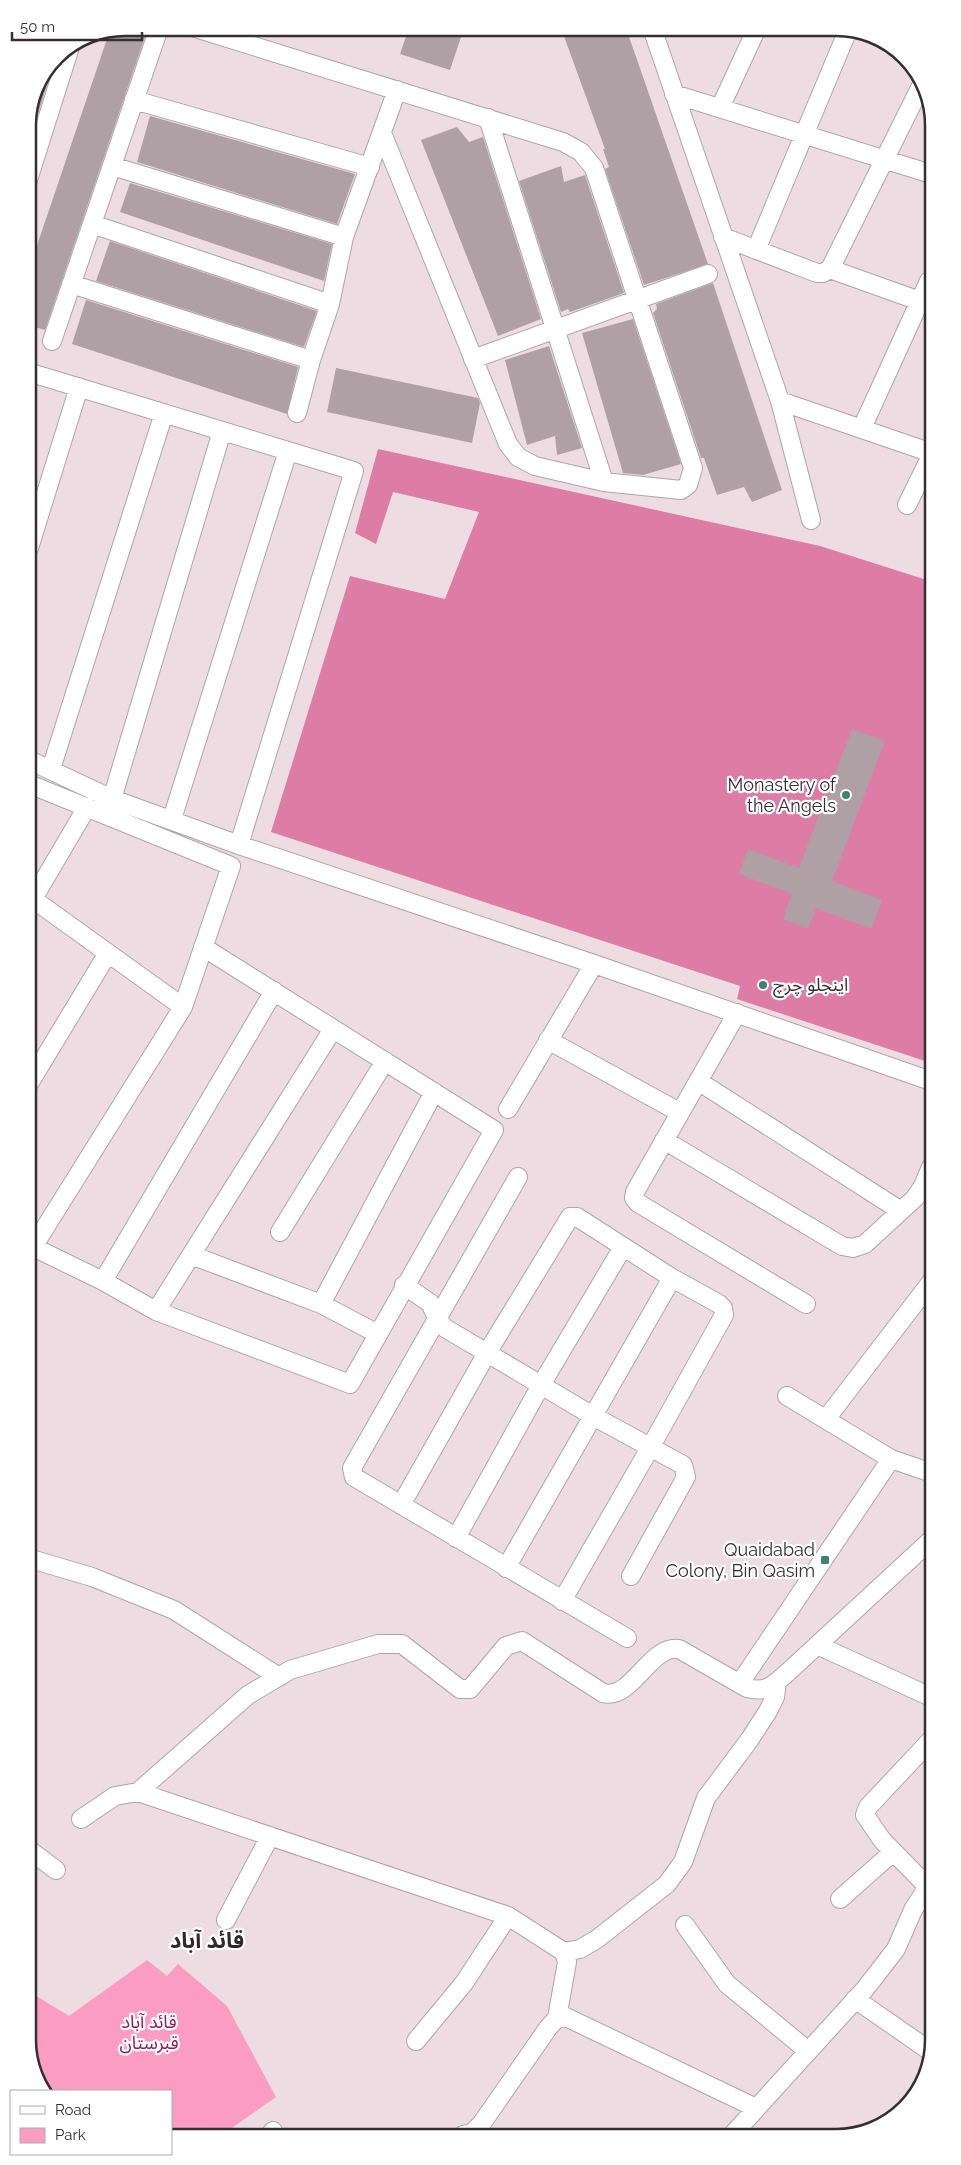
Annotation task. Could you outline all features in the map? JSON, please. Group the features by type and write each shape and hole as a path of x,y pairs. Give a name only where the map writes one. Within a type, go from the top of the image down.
{"street":[{"path":"52,341 156,36"},
{"path":"222,36 563,142 581,152 594,168 693,468 692,477 688,485 681,490 604,482 534,466 518,457 508,444 382,133"},
{"path":"655,36 780,401 811,520"},
{"path":"720,108 753,36"},
{"path":"756,250 845,37"},
{"path":"36,155 66,59"},
{"path":"297,413 311,360 330,304 344,237 397,90"},
{"path":"723,238 817,273 823,273 830,269 918,92"},
{"path":"674,94 925,172"},
{"path":"134,100 370,167"},
{"path":"488,118 604,482"},
{"path":"112,166 344,237"},
{"path":"92,224 330,304"},
{"path":"830,269 924,303 862,428"},
{"path":"474,359 708,274"},
{"path":"71,284 311,360"},
{"path":"36,374 354,471 239,845"},
{"path":"36,525 79,387"},
{"path":"780,401 925,451"},
{"path":"51,769 164,413"},
{"path":"112,799 222,431"},
{"path":"172,819 288,451"},
{"path":"907,505 925,468"},
{"path":"36,763 112,799 172,819 239,845 594,964 925,1079"},
{"path":"36,787 231,866 183,1007 36,1243"},
{"path":"36,892 87,807"},
{"path":"36,903 183,1007"},
{"path":"36,1249 103,1281 156,1312 350,1384 404,1285 494,1130 203,946"},
{"path":"36,1072 108,953"},
{"path":"508,1110 594,964"},
{"path":"103,1281 274,991"},
{"path":"737,1013 679,1112 635,1192 634,1198 638,1203 806,1304"},
{"path":"156,1312 333,1028"},
{"path":"548,1040 679,1112"},
{"path":"280,1232 385,1061"},
{"path":"698,1081 901,1211"},
{"path":"320,1304 434,1092"},
{"path":"664,1140 842,1246 853,1248 865,1244 901,1211 914,1198 925,1181"},
{"path":"518,1177 436,1317 352,1468 354,1477 627,1638"},
{"path":"401,1505 487,1353 570,1217 577,1217 672,1278 719,1304 723,1308 724,1314 562,1601"},
{"path":"456,1538 541,1385 623,1247"},
{"path":"191,1255 320,1304 378,1334"},
{"path":"506,1568 672,1278"},
{"path":"404,1285 430,1303 436,1317 446,1328 593,1416 683,1464 686,1477 631,1576"},
{"path":"826,1419 925,1291"},
{"path":"788,1396 891,1459 925,1471"},
{"path":"740,1683 891,1459"},
{"path":"138,1792 248,1695 290,1670 378,1644 402,1644 460,1689 470,1689 506,1646 522,1642 609,1695 615,1694 637,1676 664,1649 671,1647 679,1649 740,1683 759,1691 777,1682 925,1546"},
{"path":"36,1560 92,1577 174,1610 279,1677"},
{"path":"817,1646 925,1694"},
{"path":"564,1952 580,1949 597,1939 667,1884 683,1862 706,1798 750,1740 768,1711 775,1697 777,1682"},
{"path":"925,1746 865,1811 865,1815 892,1852 925,1879"},
{"path":"81,1819 115,1796 138,1792 508,1916 564,1952 567,1962 557,2018 548,2028 482,2129"},
{"path":"226,1920 270,1836"},
{"path":"840,1899 892,1852"},
{"path":"36,1855 56,1870"},
{"path":"738,2129 855,2000 896,1949 913,1910 925,1891"},
{"path":"416,2040 464,1983 508,1916"},
{"path":"684,1925 727,1984 808,2051"},
{"path":"855,2000 925,2047"},
{"path":"557,2018 566,2017 756,2108"}],"green space":[{"name":"قائد آباد قبرستان","path":"147,1960 167,1976 178,1964 227,2006 276,2097 231,2129 172,2129 172,2090 52,2090 43,2074 36,2046 36,1996 69,2016"}],"shaded area":[{"path":"378,449 820,546 925,579 925,1061 737,999 740,986 271,832 350,576 445,599 479,512 393,492 376,544 355,533"}],"building":[{"path":"145,36 45,330 36,327 36,248 107,38"},
{"path":"406,36 461,36 450,70 400,54"},
{"path":"564,36 629,36 708,264 644,285 605,169 609,167 603,149 605,149"},
{"path":"49,80 36,120 39,102"},
{"path":"150,116 355,174 337,224 137,162"},
{"path":"457,127 469,142 483,137 541,319 498,336 421,140"},
{"path":"561,166 564,182 585,175 624,293 570,312 568,309 561,312 519,181"},
{"path":"130,183 332,244 324,281 120,212"},
{"path":"110,241 317,311 304,347 96,281"},
{"path":"713,283 782,490 752,502 744,487 717,495 704,458 701,458 653,313 657,309 656,304"},
{"path":"86,300 298,367 287,414 72,344"},
{"path":"633,319 681,464 643,475 623,473 582,333"},
{"path":"549,346 582,448 557,455 555,436 527,445 505,360"},
{"path":"336,368 478,398 480,403 472,443 327,412"},
{"name":"Monastery of the Angels","path":"852,729 885,741 832,881 882,900 871,929 816,908 808,929 783,919 792,894 739,874 748,849 799,868"}],"place":[{"name":"Monastery of the Angels","path":"846,795"},
{"name":"اینجلو چرچ","path":"763,985"},
{"name":"Quaidabad Colony, Bin Qasim","path":"825,1560"}],"district":[{"name":"قائد آباد","path":"207,1940"}]}
